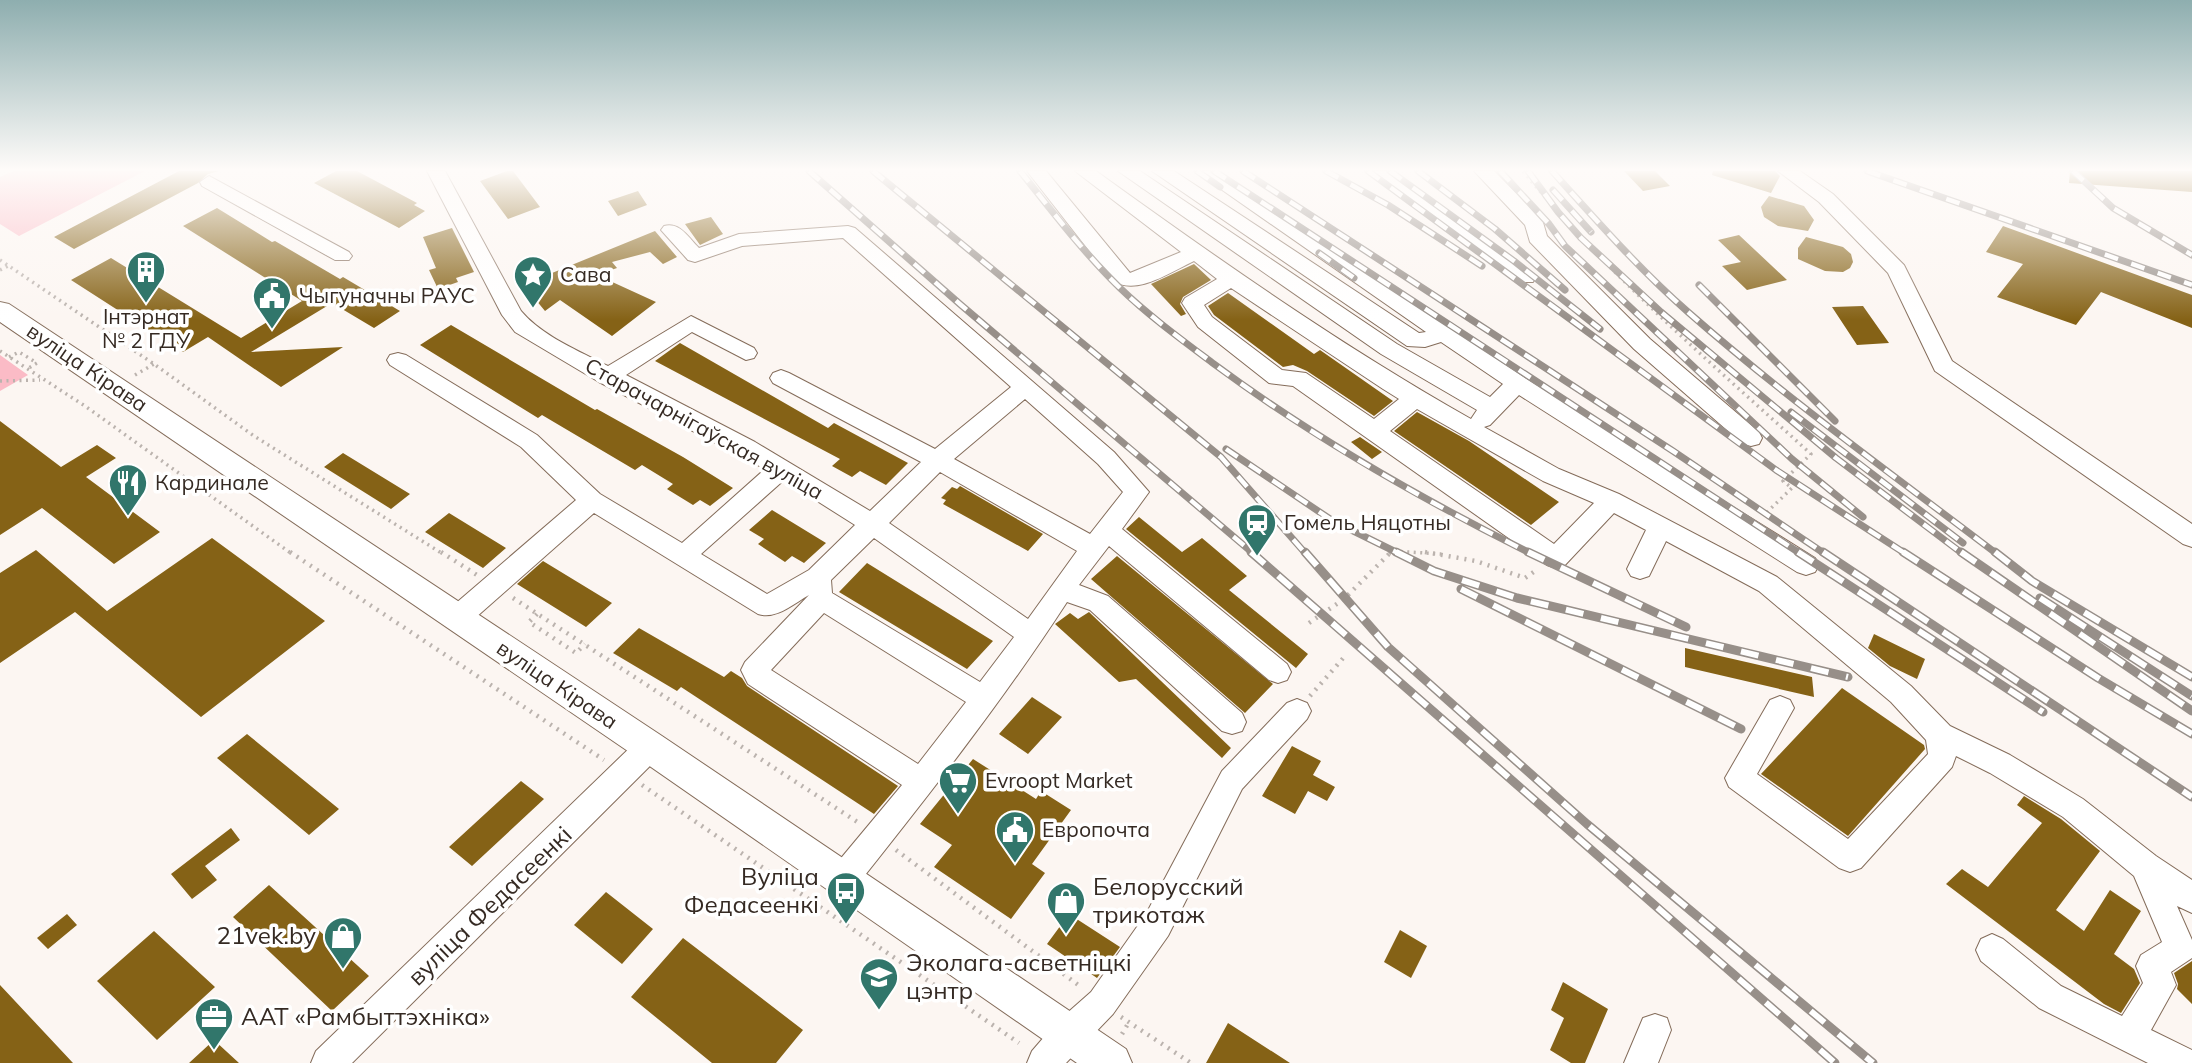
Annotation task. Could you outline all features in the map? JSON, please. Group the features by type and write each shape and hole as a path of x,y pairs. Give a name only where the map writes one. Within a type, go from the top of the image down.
{"main road":[{"name":"вуліца Кірава","path":"0,310 843,879 1057,1048 1117,1048"}],"street":[{"path":"278,221 342,256"},
{"name":"Старачарнігаўская вуліца","path":"462,221 512,315 522,327 607,377 716,430 782,468 871,524 1031,635"},
{"path":"1076,221 1119,275 1126,279 1135,280 1195,253"},
{"path":"1151,221 1231,279 1415,398 1552,475 1611,500 1754,575 1901,694 1940,735 2000,764 2073,808 2145,866 2192,898"},
{"path":"1200,221 1389,349 1492,409"},
{"path":"1235,221 1415,341 1425,340 1443,332"},
{"path":"1278,221 1517,383 1806,565"},
{"path":"1445,221 1526,277"},
{"path":"1533,221 1537,238 1642,344 1751,438"},
{"path":"1848,221 1897,270 1943,366 2192,537"},
{"path":"671,230 695,256 739,240 848,232 1106,458 1137,492 1061,589 1031,635 922,782 843,879"},
{"path":"1231,279 1192,303 1205,322 1277,378 1298,378 1556,558 1611,500"},
{"path":"607,377 691,323 747,353"},
{"path":"398,360 529,441 592,500 766,607 820,588"},
{"path":"781,378 936,461 1100,539 1278,673"},
{"path":"1472,430 1517,383"},
{"path":"922,782 757,676 754,670 871,524 936,461 1025,387"},
{"path":"1376,430 1415,398"},
{"path":"683,556 782,468"},
{"path":"457,618 592,500"},
{"path":"1640,569 1660,526"},
{"path":"1754,575 1756,561 1767,540"},
{"path":"820,588 983,698"},
{"path":"1061,589 1099,603 1232,722"},
{"path":"1780,708 1739,778 1850,858 1942,758 1940,735"},
{"path":"1057,1048 1102,1003 1157,925 1232,780 1297,711"},
{"name":"вуліца Федасеенкі","path":"328,1063 650,747"},
{"path":"2128,1036 2160,985 2152,966 2180,949 2145,866"},
{"path":"1992,950 2050,997 2183,1063"},
{"path":"1641,1063 1655,1030"}],"path":[{"path":"0,260 154,363 254,436 494,586 823,798 1102,1003 1191,1063"},
{"path":"0,270 8,266"},
{"path":"0,351 85,406 277,544 614,767"},
{"path":"9,357 19,352 37,363 26,369"},
{"path":"132,376 154,363"},
{"path":"0,381 41,380"},
{"path":"85,406 92,402"},
{"path":"1309,624 1344,599 1392,551 1428,551 1492,563 1525,578 1556,558"},
{"path":"537,614 529,622 576,653 585,644"},
{"path":"1297,711 1345,656"},
{"path":"640,784 1019,1043"},
{"path":"1117,1048 1129,1022"}],"shaded area":[{"path":"0,221 49,221 19,236 0,224"},
{"path":"0,355 28,375 0,391"}],"building":[{"path":"85,221 127,221 74,249 54,237"},
{"path":"193,221 237,221 400,311 374,328 332,303 251,352 343,347 281,387 208,337 183,352 71,280 111,258 241,338 302,301 183,226"},
{"path":"385,221 410,221 399,228"},
{"path":"714,221 723,234 700,245 685,224"},
{"path":"1770,221 1814,221 1808,231 1778,226"},
{"path":"2003,226 2192,295 2192,328 2101,292 2076,325 1997,297 2023,264 1986,252"},
{"path":"452,228 474,272 456,278 458,282 438,289 429,270 436,268 423,237"},
{"path":"655,231 677,257 663,264 650,252 612,262 617,268 597,275 656,302 612,336 560,300 545,311 516,276 542,265 552,273"},
{"path":"1739,235 1787,280 1747,290 1722,266 1741,262 1718,240"},
{"path":"1806,237 1843,247 1851,254 1853,262 1850,268 1843,272 1825,271 1798,259 1798,248"},
{"path":"1194,264 1211,280 1183,297 1180,304 1186,314 1181,316 1151,284"},
{"path":"1228,293 1314,354 1320,350 1393,401 1374,416 1307,371 1293,365 1283,367 1214,315 1208,306"},
{"path":"1863,306 1889,343 1857,345 1832,307"},
{"path":"451,325 733,488 710,506 700,500 693,505 667,489 673,484 642,465 635,470 542,415 538,418 420,345"},
{"path":"680,343 828,428 834,423 908,463 886,485 860,471 852,477 832,466 840,459 655,361"},
{"path":"1417,412 1469,441 1559,502 1531,525 1394,431"},
{"path":"0,421 61,467 97,445 116,458 86,477 160,532 114,564 42,508 0,535"},
{"path":"1360,437 1382,452 1372,459 1351,442"},
{"path":"343,453 410,494 391,509 324,467"},
{"path":"960,486 1043,534 1028,551 943,504 946,500 941,498 952,487 957,489"},
{"path":"772,510 826,543 804,563 792,556 785,562 758,544 764,539 749,530"},
{"path":"449,513 506,548 483,568 425,532"},
{"path":"1139,517 1182,552 1202,538 1247,576 1229,590 1308,654 1296,668 1126,529"},
{"path":"212,538 325,621 201,717 75,612 0,663 0,573 36,550 107,611"},
{"path":"1117,556 1273,684 1245,713 1091,579"},
{"path":"543,561 612,603 586,627 517,584"},
{"path":"867,563 993,641 967,669 839,592"},
{"path":"1089,612 1231,748 1222,758 1136,679 1119,682 1055,624 1070,613 1078,619"},
{"path":"639,628 724,677 731,671 742,678 747,686 898,786 874,814 681,687 677,691 613,653"},
{"path":"1874,634 1925,659 1917,679 1890,666 1868,648"},
{"path":"1685,648 1812,677 1814,697 1685,667"},
{"path":"1842,688 1924,745 1925,749 1848,836 1761,774"},
{"path":"1032,697 1062,717 1028,754 999,734"},
{"path":"247,734 339,809 309,835 217,758"},
{"path":"1292,746 1321,761 1313,775 1335,787 1327,801 1308,791 1295,814 1262,796"},
{"path":"973,759 1036,799 1041,791 1071,810 1032,864 1045,873 1011,919 934,867 952,845 920,824"},
{"path":"521,781 544,799 472,866 449,847"},
{"path":"2024,796 2061,819 2100,851 2056,910 2084,931 2110,890 2141,911 2114,954 2134,969 2140,983 2121,1013 2104,1004 1946,884 1962,869 1988,887 2042,823 2017,805"},
{"path":"231,828 240,840 205,866 217,880 192,899 171,874"},
{"path":"269,885 369,976 332,1011 233,917"},
{"path":"606,892 653,929 622,964 574,925"},
{"path":"67,914 77,925 48,949 37,938"},
{"path":"1069,914 1120,947 1097,978 1047,944"},
{"path":"1400,930 1427,946 1411,978 1384,962"},
{"path":"154,931 215,987 157,1040 97,981"},
{"path":"683,938 803,1030 776,1063 712,1063 631,997"},
{"path":"2192,961 2192,1004 2177,989 2174,973"},
{"path":"1563,982 1608,1009 1585,1063 1571,1063 1550,1050 1564,1018 1551,1010"},
{"path":"0,985 73,1063 0,1063"},
{"path":"1228,1023 1290,1063 1206,1063"},
{"name":"ААТ «Рамбыттэхніка»","path":"214,1040 239,1063 189,1063"}],"railway":[{"path":"865,221 1254,554"},
{"path":"933,221 1221,457 1306,554"},
{"path":"1060,221 1120,288 1154,318 1252,391 1369,466 1529,553"},
{"path":"1290,221 1801,554"},
{"path":"1319,221 1673,451 1825,554"},
{"path":"1412,221 1482,266"},
{"path":"1436,221 1776,470 1906,554"},
{"path":"1458,221 1600,329"},
{"path":"1484,221 1565,290"},
{"path":"1546,221 1565,246 1792,459 1863,517"},
{"path":"1566,221 1661,312 1836,458 1963,554"},
{"path":"1581,221 1591,232"},
{"path":"1596,221 1670,296 1725,344 1801,406 1997,554"},
{"path":"2008,221 2192,285"},
{"path":"2134,221 2192,255"},
{"path":"1319,253 1354,278"},
{"path":"1699,285 1835,421"},
{"path":"1791,412 1963,543"},
{"path":"1226,449 1333,521 1400,554"},
{"path":"1251,552 1835,1063"},
{"path":"1305,552 1388,647 1587,824 1873,1063"},
{"path":"1396,552 1400,554"},
{"path":"1798,552 2043,712"},
{"path":"1823,552 2192,797"},
{"path":"1903,552 2098,678 2192,734"},
{"path":"1961,552 2192,711"},
{"path":"1995,552 2032,581 2192,677"},
{"path":"1529,553 1686,627"},
{"path":"1400,554 1434,571 1517,598 1848,677"},
{"path":"1461,589 1741,729"},
{"path":"2040,598 2192,696"}],"place":[{"name":"Інтэрнат № 2 ГДУ","path":"146,304"},
{"name":"Сава","path":"533,309"},
{"name":"Чыгуначны РАУС","path":"272,330"},
{"name":"Кардинале","path":"128,517"},
{"name":"Гомель Няцотны","path":"1257,557"},
{"name":"Evroopt Market","path":"958,815"},
{"name":"Европочта","path":"1015,864"},
{"name":"Вуліца Федасеенкі","path":"846,925"},
{"name":"Белорусский трикотаж","path":"1066,935"},
{"name":"21vek.by","path":"343,970"},
{"name":"Эколага-асветніцкі цэнтр","path":"879,1011"},
{"name":"ААТ «Рамбыттэхніка»","path":"214,1051"}]}
